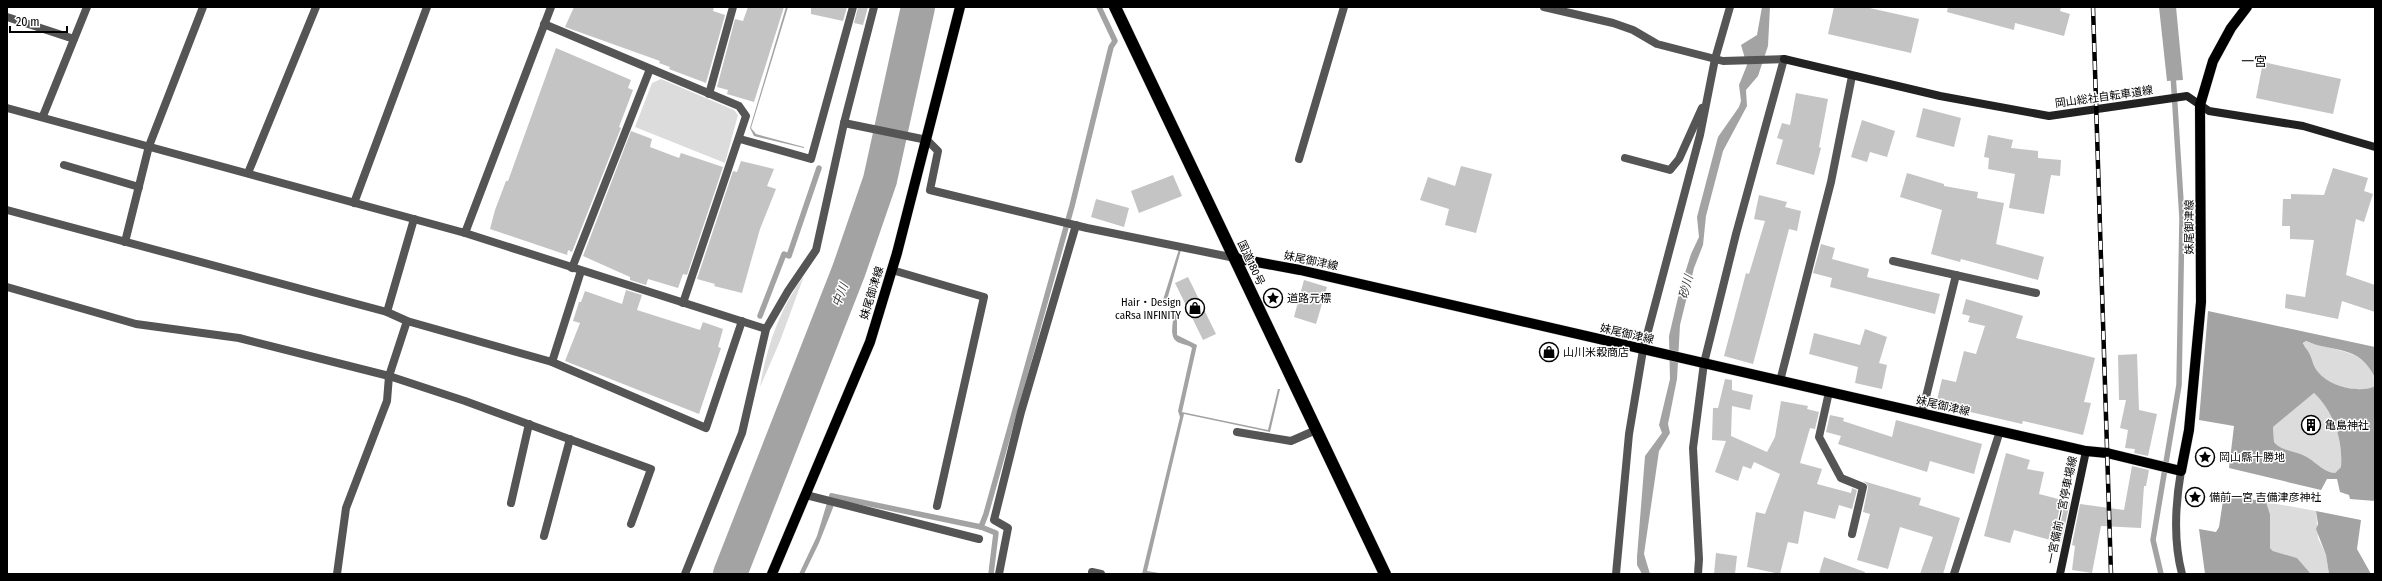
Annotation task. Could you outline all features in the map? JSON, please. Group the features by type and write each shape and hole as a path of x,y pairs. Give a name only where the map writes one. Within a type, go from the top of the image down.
{"highway":[{"name":"国道180号","path":"1115,7 1385,574"}],"main road":[{"name":"妹尾御津線","path":"772,574 870,342 892,270 923,139 960,7"},
{"name":"妹尾御津線","path":"1235,258 1300,270 2086,451 2107,454 2177,470 2189,430 2201,302 2200,105 2213,61 2231,28 2246,7"},
{"name":"岡山総社自転車道線","path":"1780,60 1940,96 2048,116 2187,96 2209,111 2302,126 2375,147"},
{"name":"一宮備前一宮停車場線","path":"2060,574 2086,451"}],"street":[{"path":"43,116 87,7"},
{"path":"125,242 149,146 203,7"},
{"path":"248,173 316,7"},
{"path":"354,203 428,7"},
{"path":"465,233 551,7"},
{"path":"709,94 733,7"},
{"path":"740,139 811,159 854,7"},
{"path":"684,574 742,433 766,329 788,291 816,250 874,7"},
{"path":"1299,159 1344,7"},
{"path":"1544,7 1633,30 1657,44 1719,60 1780,60 1736,234 1701,363 1693,448 1699,559 1698,574"},
{"path":"1625,158 1670,170 1687,142 1708,92 1719,60 1730,7"},
{"path":"7,17 74,39"},
{"path":"544,24 739,106 746,116 740,139 683,303"},
{"path":"552,362 576,270 650,69"},
{"path":"1780,381 1831,182 1852,76"},
{"path":"1616,574 1630,434 1647,350 1700,135 1708,92"},
{"path":"7,108 43,116 465,233 576,270 766,329"},
{"path":"846,123 923,139 938,151 930,190 1070,224 1235,258"},
{"path":"64,165 139,187"},
{"path":"7,210 387,312 407,321 552,362 706,428 742,321"},
{"path":"387,312 414,219"},
{"path":"999,574 1008,528 994,520 1070,224"},
{"path":"1893,261 2036,293"},
{"path":"892,270 984,297 937,506"},
{"path":"1922,413 1956,275"},
{"path":"7,287 136,324 239,338 389,376 529,424 651,469 631,524"},
{"path":"337,574 344,519 387,401 389,376 407,321"},
{"path":"1829,392 1819,437 1841,478 1862,487 1852,534"},
{"path":"511,503 529,424"},
{"path":"1238,432 1291,442 1316,430"},
{"path":"1954,574 2000,431"},
{"path":"544,536 570,440"},
{"path":"2177,470 2175,527 2177,556 2182,574"},
{"path":"806,496 979,539"}],"shaded area":[{"path":"661,79 734,110 738,115 725,163 635,127 652,83"},
{"path":"804,276 780,341 760,387 766,358 775,329 795,288"},
{"path":"2305,341 2350,353 2360,358 2368,365 2373,374 2375,386 2352,389 2336,385 2322,377 2315,369 2303,345"},
{"path":"2314,393 2327,409 2339,437 2341,467 2335,473 2322,468 2307,457 2283,449 2274,442 2273,427"},
{"path":"2266,502 2316,511 2318,538 2326,555 2329,574 2311,574 2297,558 2273,551 2270,548 2270,514"}],"water":[{"path":"786,7 788,7 751,128 756,134 804,148 754,136 750,128"},
{"name":"砂川","path":"1762,7 1770,7 1768,46 1758,76 1746,90 1747,106 1723,151 1706,216 1703,245 1694,268 1680,325 1677,379 1668,424 1670,433 1659,451 1644,554 1650,574 1642,574 1637,565 1637,557 1645,456 1662,433 1659,425 1670,379 1669,336 1680,289 1691,254 1699,237 1697,217 1718,137 1739,107 1741,101 1739,85 1747,65 1741,45 1757,35"},
{"path":"2159,7 2176,7 2183,80 2167,81"},
{"path":"1179,249 1181,250 1167,300 1177,314 1177,335 1197,345 1182,412 1268,430 1278,389 1280,389 1270,432 1184,414 1147,571 1165,574 1142,574 1180,417 1178,411 1192,348 1176,341 1174,338 1172,326 1174,314 1163,300"},
{"path":"2208,311 2375,347 2375,378 2369,367 2354,355 2345,351 2316,345 2306,341 2303,343 2316,369 2329,381 2337,385 2353,389 2375,386 2375,501 2350,499 2349,495 2340,492 2337,479 2327,479 2321,490 2229,468 2234,426 2199,420","holes":["2314,393 2332,418 2339,437 2341,467 2335,473 2322,468 2307,457 2283,449 2274,442 2273,427"]},
{"path":"830,493 838,495 819,543 804,574 799,574 817,536"},
{"path":"2224,494 2266,502 2270,514 2270,548 2273,551 2297,558 2311,574 2205,574 2199,529 2216,532 2219,527"},
{"path":"2316,511 2361,520 2357,549 2371,574 2329,574 2326,555 2316,529 2318,524"}],"building":[{"path":"574,7 714,7 713,11 725,15 706,83 669,69 670,67 659,63 660,61 565,27"},
{"path":"748,7 784,7 754,102 727,94 728,90 717,87 735,19 743,21"},
{"path":"811,7 847,7 843,21 811,14"},
{"path":"858,7 868,7 863,25 854,23"},
{"path":"1834,7 1865,7 1919,19 1911,53 1828,34"},
{"path":"1948,7 2061,7 2060,11 2070,14 2064,36 2015,23 2014,30 1947,12"},
{"path":"556,48 631,80 628,88 633,90 619,127 621,128 572,252 568,250 567,255 490,229 495,210 506,181 508,181"},
{"path":"2263,62 2341,79 2333,114 2256,98"},
{"path":"1796,93 1828,99 1819,147 1821,148 1814,175 1776,164 1783,140 1777,138 1782,123 1790,125"},
{"path":"1923,108 1961,118 1954,147 1916,137"},
{"path":"1862,120 1895,131 1887,157 1870,152 1867,162 1851,157"},
{"path":"631,131 652,139 650,147 679,158 681,153 723,167 687,275 683,274 678,288 648,279 646,285 630,280 630,277 583,256"},
{"path":"1988,135 2013,140 2011,148 2038,151 2038,158 2061,160 2060,176 2051,175 2044,214 2009,208 2015,174 1988,169 1989,158 1984,157"},
{"path":"741,161 774,169 767,186 776,189 760,229 742,293 714,286 715,284 697,279 733,171 737,172"},
{"path":"1461,166 1492,174 1476,233 1445,225 1449,209 1420,200 1428,177 1455,186"},
{"path":"2333,168 2368,178 2364,191 2373,194 2364,222 2356,219 2346,275 2375,285 2375,312 2342,301 2338,319 2285,308 2286,294 2305,297 2314,240 2290,239 2290,226 2282,226 2283,199 2291,199 2291,194 2324,195"},
{"path":"1907,173 1944,184 1944,186 1978,192 1977,198 2004,203 1996,244 2044,257 2038,280 1961,259 1960,262 1931,254 1942,210 1900,197"},
{"path":"1173,175 1182,196 1139,213 1131,191"},
{"path":"1759,195 1787,202 1785,207 1801,211 1797,231 1789,229 1753,364 1724,356 1746,273 1749,274 1765,221 1754,219"},
{"path":"1096,199 1129,208 1124,227 1091,217"},
{"path":"1821,244 1835,248 1832,259 1869,269 1867,277 1940,294 1935,314 1830,287 1832,278 1813,273"},
{"name":"Hair・Design caRsa INFINITY","path":"1188,277 1216,334 1203,340 1175,283"},
{"path":"1304,280 1327,287 1316,324 1294,317"},
{"path":"626,290 642,295 637,310 700,330 703,322 723,329 718,347 721,348 699,414 565,361 580,323 573,321 579,302 581,302 585,291 622,304"},
{"path":"1966,299 2023,316 2016,338 2095,358 2084,402 2091,403 2083,435 2023,421 2022,424 1936,404 1942,379 1956,382 1964,351 1976,354 1985,326 1968,322 1970,316 1962,314"},
{"path":"1865,329 1887,337 1879,363 1887,365 1882,389 1855,383 1858,367 1809,354 1814,333 1860,345"},
{"path":"2137,354 2139,410 2157,414 2148,456 2134,453 2135,449 2125,448 2128,430 2120,428 2126,400 2119,400 2118,355"},
{"path":"1725,379 1732,380 1732,390 1753,395 1750,410 1732,406 1731,436 1767,452 1775,437 1781,401 1808,406 1807,409 1819,412 1815,429 1810,428 1800,463 1822,469 1817,484 1851,493 1852,488 1857,490 1852,509 1839,505 1835,519 1804,511 1798,544 1788,542 1780,574 1747,567 1756,512 1765,514 1780,474 1754,462 1751,469 1743,466 1738,481 1715,472 1726,441 1712,440 1713,408 1718,408"},
{"path":"1830,415 1844,418 1843,421 1892,437 1896,420 1982,444 1974,474 1930,461 1927,472 1838,444 1841,436 1826,432"},
{"path":"2006,453 2030,460 2027,469 2044,472 2039,494 2070,502 2061,543 2014,530 2010,543 1984,536"},
{"path":"2132,466 2149,470 2146,486 2144,486 2141,528 2101,526 2092,573 2072,570 2075,546 2072,545 2080,504 2124,510"},
{"path":"1863,481 1921,498 1919,505 1960,518 1943,574 1920,574 1933,537 1900,527 1888,569 1857,560 1870,514 1863,512 1868,488 1867,484"},
{"path":"1716,553 1737,556 1735,574 1714,574"},
{"path":"1824,557 1865,572 1865,574 1819,574"}],"waterway":[{"name":"中川","path":"730,574 849,270 880,180 918,7"},
{"path":"832,498 832,496 981,527 986,514 1072,206 1111,47 1115,41 1099,7"},
{"path":"2161,574 2153,540 2179,385 2182,218 2173,74"},
{"path":"760,316 784,254 789,256 819,168"},
{"path":"981,527 996,533 991,574"}],"railway":[{"path":"2093,7 2111,574"}],"place":[{"name":"道路元標","path":"1273,298"},
{"name":"Hair・Design caRsa INFINITY","path":"1195,308"},
{"name":"山川米穀商店","path":"1549,352"},
{"name":"亀島神社","path":"2311,425"},
{"name":"岡山縣十勝地","path":"2205,457"},
{"name":"備前一宮 吉備津彦神社","path":"2195,497"}],"district":[{"name":"一宮","path":"2254,61"}]}
